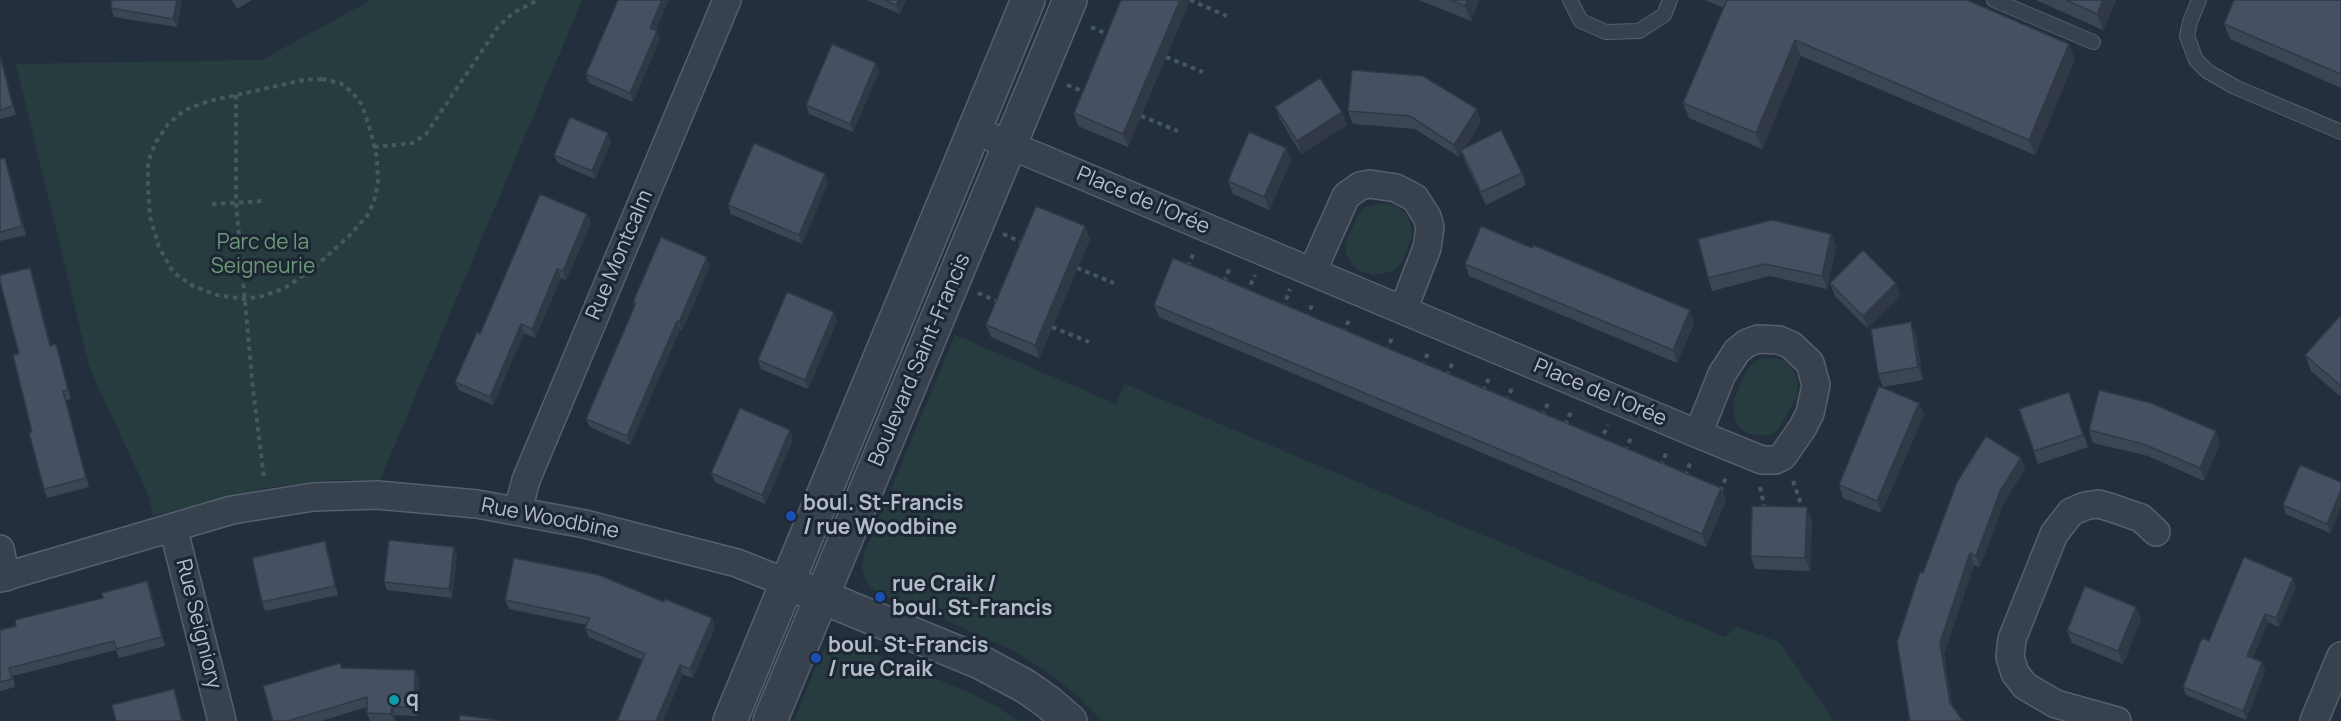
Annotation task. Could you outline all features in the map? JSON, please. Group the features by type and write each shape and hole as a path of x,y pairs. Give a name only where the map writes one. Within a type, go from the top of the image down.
{"street":[{"name":"Rue Montcalm","path":"518,510 526,480 727,0"},
{"name":"Boulevard Saint-Francis","path":"730,721 1028,0"},
{"name":"Boulevard Saint-Francis","path":"770,721 1070,0"},
{"name":"Place de l'Orée","path":"974,130 1306,285 1399,320 1696,444 1762,460 1775,460 1783,456"},
{"path":"1306,285 1346,196 1360,186 1370,184 1396,188 1415,198 1427,217 1430,227 1427,248 1399,320"},
{"path":"1696,444 1722,374 1737,351 1746,343 1758,339 1779,340 1796,349 1810,363 1816,385 1810,413 1783,456"},
{"name":"Rue Woodbine","path":"3,578 232,510 267,503 353,495 441,499 518,510 624,533 737,563 823,596 980,662 1025,686 1070,721"},
{"path":"2117,721 2056,704 2025,686 2012,665 2010,657 2012,639 2054,534 2071,512 2098,504 2141,518 2156,532"},
{"name":"Rue Seigniory","path":"173,527 222,721"},
{"path":"0,549 3,578"},
{"path":"2313,721 2341,656"}],"lane":[{"path":"1570,0 1581,21 1605,32 1639,31 1664,15 1670,0"},
{"path":"1994,0 2093,42"},
{"path":"2199,0 2187,36 2196,60 2207,71 2235,87 2341,132"}],"path":[{"path":"374,147 413,143 426,134 498,27 513,13 538,0"},
{"path":"1190,0 1227,16"},
{"path":"1089,26 1115,37"},
{"path":"1166,57 1203,72"},
{"path":"322,79 340,83 352,92 362,105 374,147 378,183 374,202 361,222 314,268 285,288 263,296 243,299 217,296 193,286 173,272 159,248 150,217 148,185 148,162 156,142 168,124 185,110 209,100 236,95 304,80 322,79"},
{"path":"1065,84 1091,95"},
{"path":"236,95 236,202 243,299 265,488"},
{"path":"1142,116 1178,130"},
{"path":"212,204 263,201"},
{"path":"994,231 1030,246"},
{"path":"1185,273 1197,247"},
{"path":"1221,288 1232,262"},
{"path":"1077,268 1114,283"},
{"path":"1244,299 1256,272"},
{"path":"1280,314 1306,285"},
{"path":"1304,324 1306,285"},
{"path":"969,289 1005,304"},
{"path":"1340,339 1352,312"},
{"path":"1384,357 1399,320"},
{"path":"1052,327 1089,342"},
{"path":"1419,372 1431,345"},
{"path":"1445,382 1456,355"},
{"path":"1480,397 1492,370"},
{"path":"1504,407 1515,380"},
{"path":"1540,422 1551,395"},
{"path":"1563,431 1574,405"},
{"path":"1599,446 1610,420"},
{"path":"1623,457 1634,430"},
{"path":"1658,472 1670,444"},
{"path":"1682,482 1696,444"},
{"path":"1783,456 1803,507 1803,513"},
{"path":"1718,497 1729,469"},
{"path":"1759,482 1765,512"}],"green space":[{"name":"Parc de la Seigneurie","path":"371,0 582,0 380,480 332,480 265,488 153,516 148,494 90,369 16,64 262,60"},
{"path":"1376,204 1389,204 1400,208 1408,217 1412,229 1411,239 1402,262 1394,271 1373,275 1360,271 1352,264 1346,255 1345,244 1357,217 1364,208"},
{"path":"955,335 1116,404 1125,384 1725,637 1737,627 1779,642 1834,721 1102,721 1079,697 1046,671 1014,651 885,596 871,588 865,579 862,567 864,554"},
{"path":"1760,359 1784,360 1791,367 1798,388 1796,398 1779,429 1771,434 1760,436 1750,434 1741,429 1735,421 1733,403 1745,373 1751,365"},
{"path":"838,640 861,647 972,694 1018,721 794,721 822,652 831,642"}],"building":[{"path":"112,0 177,0 173,19 111,8"},
{"path":"618,0 662,0 650,28 657,31 630,93 586,74"},
{"path":"884,0 899,0 896,5"},
{"path":"1121,0 1180,0 1123,134 1074,113"},
{"path":"1451,0 1467,0 1465,6"},
{"path":"1727,0 1967,0 2069,44 2029,140 1795,40 1756,133 1683,103"},
{"path":"2066,0 2103,0 2097,14"},
{"path":"2234,0 2341,0 2341,74 2224,24"},
{"path":"832,44 876,63 850,124 806,105"},
{"path":"0,56 13,106 0,110"},
{"path":"1352,70 1423,76 1477,109 1454,145 1410,116 1348,111"},
{"path":"1320,78 1342,112 1297,141 1275,107"},
{"path":"570,117 608,133 592,171 554,155"},
{"path":"1501,130 1522,173 1481,192 1461,150"},
{"path":"1249,132 1286,148 1264,197 1228,181"},
{"path":"754,143 825,174 799,235 728,205"},
{"path":"5,158 22,226 0,232 0,159"},
{"path":"540,194 587,214 563,271 557,269 532,329 521,324 490,397 455,382 477,332 480,334"},
{"path":"1036,206 1085,226 1035,345 986,325"},
{"path":"1772,220 1831,234 1822,276 1765,264 1708,278 1698,239"},
{"path":"1481,226 1690,310 1673,350 1465,264"},
{"path":"661,237 707,257 627,436 586,419 636,303 633,302"},
{"path":"1863,250 1896,283 1863,316 1830,283"},
{"path":"1173,258 1721,488 1702,534 1154,305"},
{"path":"30,268 50,346 56,344 68,390 63,391 86,478 44,489 29,433 32,432 13,355 19,354 0,281 0,275"},
{"path":"787,292 834,312 805,380 758,360"},
{"path":"2341,315 2341,386 2305,355"},
{"path":"1911,322 1918,367 1878,374 1871,329"},
{"path":"1879,386 1919,403 1877,501 1839,485"},
{"path":"2099,390 2151,403 2216,431 2200,468 2143,444 2089,430"},
{"path":"2069,392 2083,435 2034,451 2019,409"},
{"path":"740,408 790,430 762,495 711,473"},
{"path":"1986,436 2021,458 2000,491 1976,556 1970,553 1940,643 1950,703 1963,721 1910,721 1897,642 1920,572 1923,573 1957,482"},
{"path":"2300,465 2341,482 2341,490 2327,524 2283,505"},
{"path":"1752,506 1807,507 1805,558 1751,556"},
{"path":"389,540 454,547 449,589 384,582"},
{"path":"325,541 335,586 262,602 252,558"},
{"path":"2244,557 2293,578 2276,618 2265,614 2247,656 2262,662 2243,711 2183,687 2202,638 2209,641"},
{"path":"514,558 599,575 664,602 665,599 712,618 690,669 680,665 656,721 617,721 645,654 585,628 590,618 505,600"},
{"path":"147,581 162,637 116,649 114,641 9,668 12,679 0,682 0,630 16,626 15,620 103,598 102,593"},
{"path":"2085,586 2136,607 2118,651 2067,631"},
{"path":"340,663 342,668 415,670 414,707 392,707 391,714 367,713 367,697 288,721 273,721 263,686"},
{"path":"174,689 182,721 116,721 112,705"},
{"path":"460,715 498,720 498,721 459,721"}],"place":[{"name":"boul. St-Francis / rue Woodbine","path":"791,516"},
{"name":"rue Craik / boul. St-Francis","path":"880,597"},
{"name":"boul. St-Francis / rue Craik","path":"816,658"},
{"name":"q","path":"394,700"}]}
